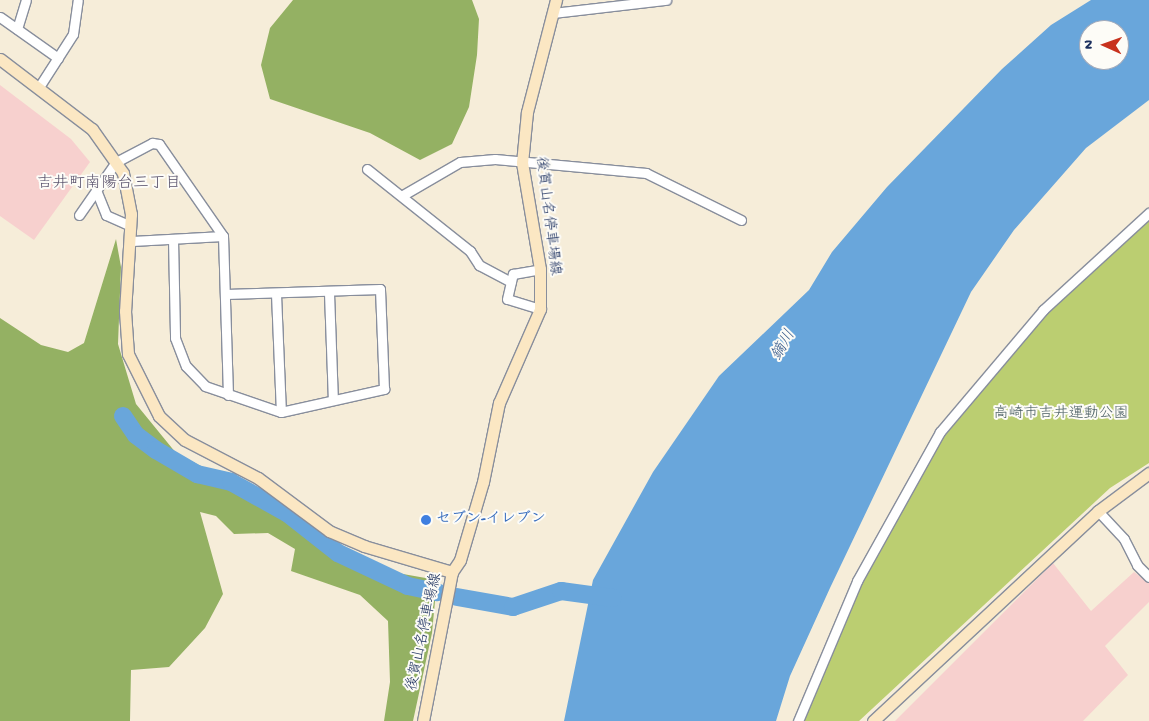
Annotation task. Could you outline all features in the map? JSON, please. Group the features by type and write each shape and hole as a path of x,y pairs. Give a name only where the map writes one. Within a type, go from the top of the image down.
{"street":[{"path":"16,29 26,0"},
{"path":"39,87 73,34 78,0"},
{"name":"後賀山名停車場線","path":"424,721 452,572 460,560 483,482 507,379 540,310 540,268 522,163 527,112 556,0"},
{"path":"553,13 666,0"},
{"path":"0,18 58,58"},
{"path":"0,59 39,87 92,130 116,162 129,194 132,240 125,311 128,354 159,416 186,440 258,478 330,531 364,546 452,572"},
{"path":"79,215 116,162 152,143 159,144 222,236 226,294 228,395"},
{"path":"403,195 460,162 495,159 646,173 742,220"},
{"path":"367,170 403,195 470,250 479,266 511,282"},
{"path":"96,190 106,215 131,226"},
{"path":"798,721 857,581 940,432 1043,310 1149,213"},
{"path":"132,240 222,236"},
{"path":"173,239 178,352 197,380 228,395 281,412 384,389 380,289 329,293 226,294"},
{"path":"540,268 513,274 507,299 540,310"},
{"path":"329,293 333,400"},
{"path":"276,294 281,412"},
{"path":"873,721 1098,511 1149,473"},
{"path":"1098,511 1124,539 1137,566 1149,577"}],"shaded area":[{"path":"0,85 71,139 90,162 34,240 0,216"},
{"path":"1053,563 1091,611 1134,572 1149,583 1149,602 1105,646 1128,675 1083,721 895,721"}],"green space":[{"path":"293,0 472,0 479,19 477,55 469,107 452,144 420,160 370,133 270,99 261,65 270,28"},
{"name":"高崎市吉井運動公園","path":"1149,210 1149,463 1110,488 859,721 796,721 854,579 937,429 1041,308"},
{"path":"116,239 121,267 118,344 136,404 176,453 218,475 258,506 386,571 437,580 432,633 413,721 384,721 390,682 388,621 360,595 291,571 295,549 268,533 234,534 216,516 200,512 223,594 205,628 169,667 131,670 130,721 0,721 0,318 41,345 68,352 84,343"}],"water":[{"name":"鏑川","path":"1091,0 1149,0 1149,100 1086,148 1014,230 971,292 790,676 776,721 564,721 593,580 653,472 719,376 809,290 832,252 887,187 1002,69 1051,25"}],"waterway":[{"path":"123,416 136,435 156,450 197,474 231,482 287,513 338,553 408,586 437,592"},
{"path":"457,597 513,607 561,591 613,598"}],"place":[{"name":"セブン-イレブン","path":"426,520"}],"district":[{"name":"吉井町南陽台三丁目","path":"109,185"}]}
